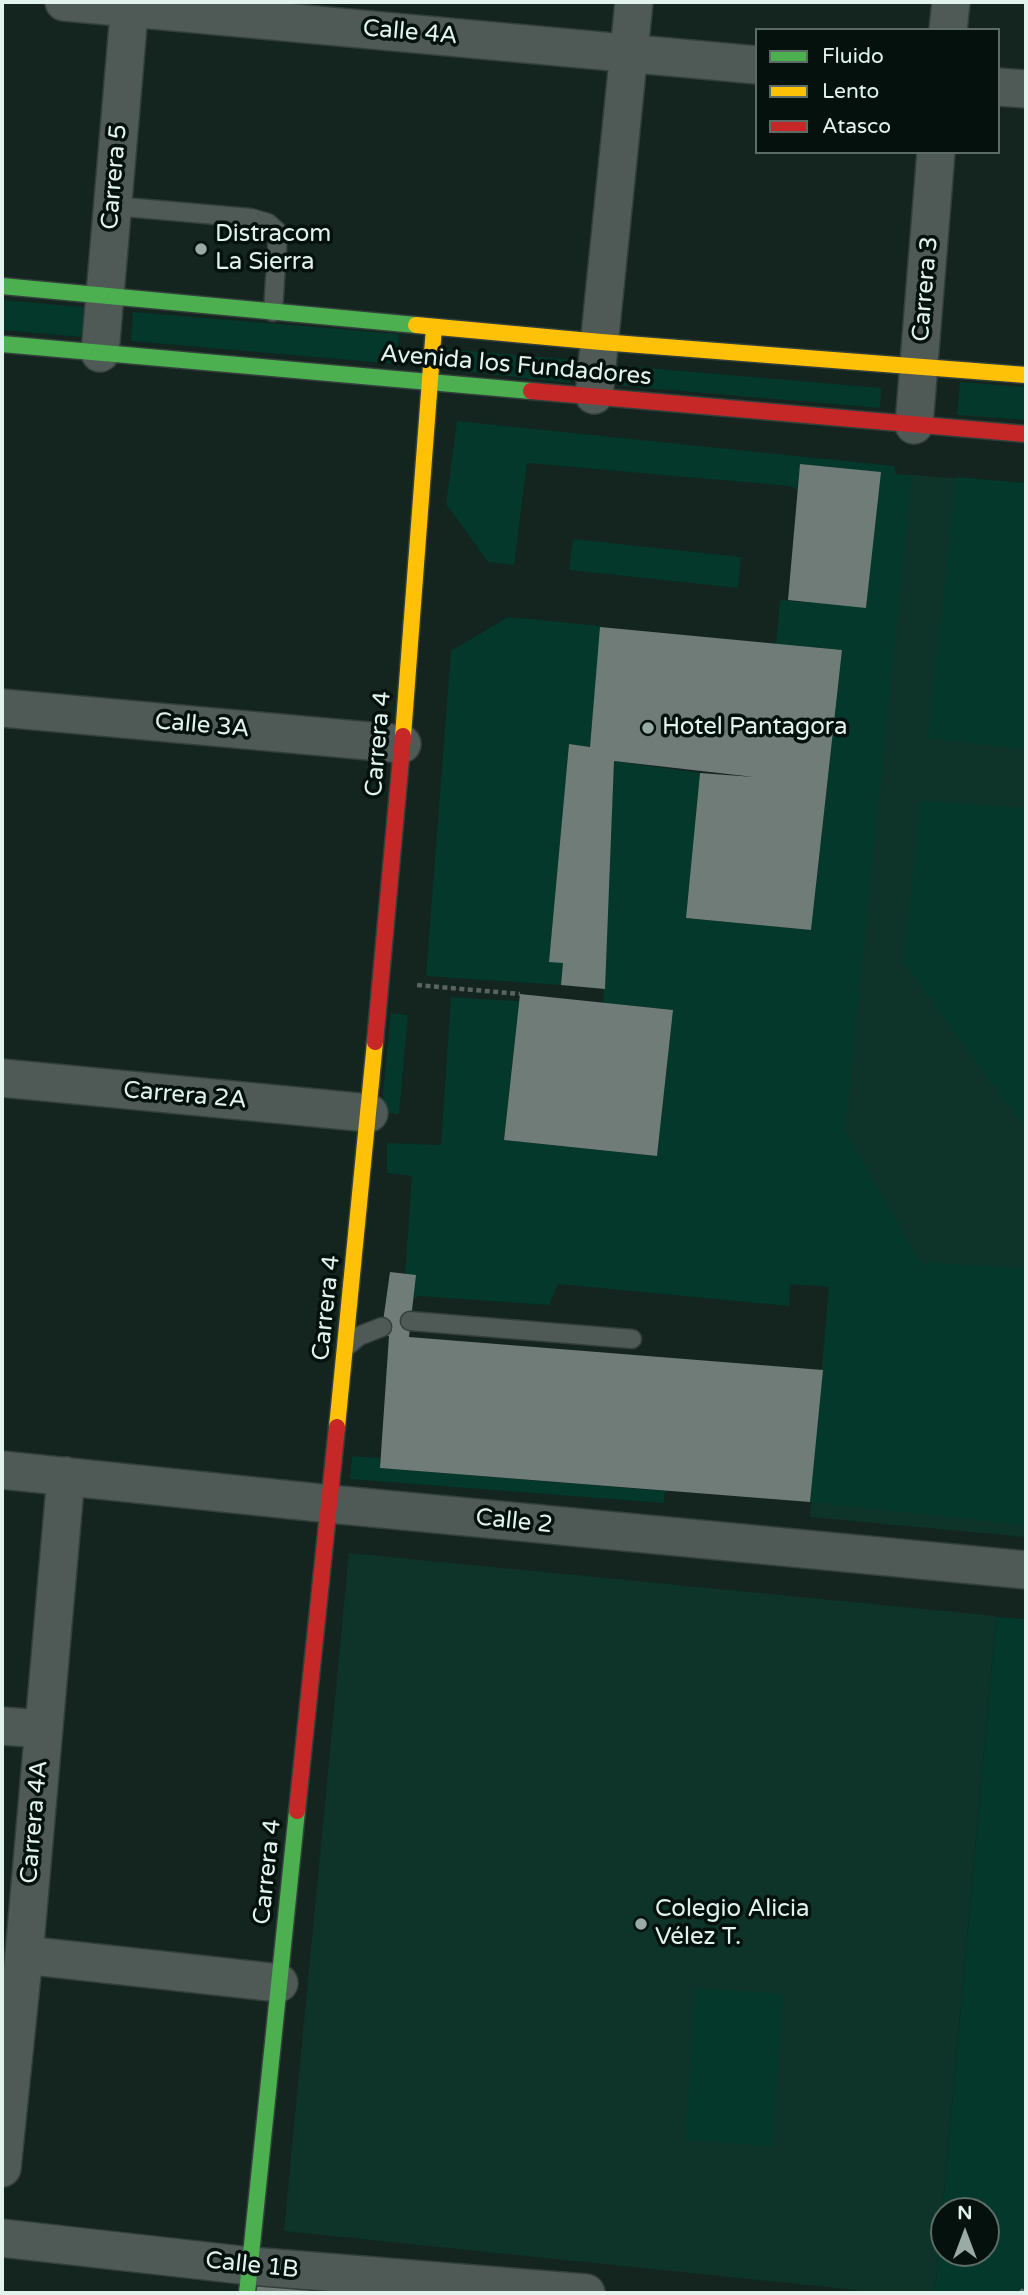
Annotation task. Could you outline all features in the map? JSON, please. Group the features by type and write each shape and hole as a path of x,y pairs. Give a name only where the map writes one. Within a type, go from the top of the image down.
{"main road":[{"name":"Avenida los Fundadores","path":"2,286 601,342 1026,375"},
{"name":"Carrera 4","path":"248,2280 369,1113 402,744 434,327"},
{"name":"Avenida los Fundadores","path":"2,344 1026,434"}],"street":[{"name":"Calle 4A","path":"64,2 130,4 755,65"},
{"path":"594,395 634,2"},
{"path":"948,28 951,2"},
{"name":"Carrera 5","path":"100,353 130,4"},
{"path":"1000,87 1026,89"},
{"name":"Carrera 3","path":"914,425 936,154"},
{"name":"Calle 3A","path":"2,708 402,744"},
{"name":"Carrera 2A","path":"2,1079 369,1113"},
{"name":"Calle 2","path":"2,1470 1026,1570"},
{"name":"Carrera 4A","path":"2,2168 24,1955 66,1476"},
{"path":"2,1726 43,1729"},
{"path":"24,1955 279,1983"},
{"name":"Calle 1B","path":"2,2238 248,2280 586,2293"}],"lane":[{"path":"113,206 251,218 268,223 278,232 273,312"},
{"path":"410,1321 632,1339"},
{"path":"346,1347 359,1336 382,1327"}],"path":[{"path":"381,982 520,994"},
{"path":"1020,2293 1026,2288"}],"shaded area":[{"path":"2,300 84,307 81,337 2,330"},
{"path":"133,312 399,334 396,364 131,341"},
{"path":"447,349 574,360 571,383 445,369"},
{"path":"625,366 881,388 880,408 623,386"},
{"path":"960,382 1026,387 1026,420 957,415"},
{"path":"457,421 894,466 896,474 912,476 845,1131 923,1267 927,1262 1026,1269 1026,1525 810,1502 829,1287 790,1284 789,1306 558,1284 549,1305 419,1296 413,1299 405,1274 412,1176 387,1173 387,1143 441,1145 451,997 519,1001 504,1140 657,1156 673,1010 603,1003 614,761 700,773 686,918 811,930 842,650 776,644 780,600 866,607 880,472 800,464 797,490 790,486 527,463 514,565 488,562 446,504"},
{"path":"896,474 1026,483 1026,1537 810,1517"},
{"path":"956,477 1026,483 1026,749 928,738"},
{"path":"573,539 741,557 738,588 569,570"},
{"path":"508,617 601,626 590,747 569,745 549,961 563,963 561,985 426,976 451,651"},
{"path":"921,801 1026,808 1026,1130 903,962"},
{"path":"391,1013 408,1015 399,1114 381,1113"},
{"path":"352,1456 380,1458 380,1468 665,1491 664,1503 350,1479"},
{"name":"Colegio Alicia Vélez T.","path":"349,1553 996,1616 944,2197 930,2197 930,2267 937,2267 935,2293 885,2293 284,2231"},
{"path":"996,1617 1026,1619 1026,2293 935,2293 937,2267 1000,2267 1000,2197 944,2197"},
{"path":"696,1988 784,1994 772,2146 685,2140"}],"building":[{"path":"800,464 881,472 866,608 788,600"},
{"path":"600,627 842,650 811,930 686,918 700,773 754,777 614,761 605,989 561,985 563,963 549,962 569,744 590,747"},
{"path":"520,994 673,1010 657,1156 504,1140"},
{"path":"390,1272 416,1275 409,1337 823,1370 810,1502 380,1468 389,1336 381,1336"},
{"path":"255,2274 473,2293 253,2293"}],"traffic: fast":[{"path":"2,286 416,325"},
{"path":"2,344 531,391"},
{"path":"247,2293 297,1811"}],"traffic: slow":[{"path":"416,325 1026,375"},
{"path":"403,736 434,327"},
{"path":"337,1427 375,1042"}],"traffic: jam":[{"path":"531,391 1026,434"},
{"path":"375,1042 403,736"},
{"path":"297,1811 337,1427"}],"place":[{"name":"Distracom La Sierra","path":"201,249"},
{"name":"Hotel Pantagora","path":"648,728"},
{"name":"Colegio Alicia Vélez T.","path":"641,1924"}]}
